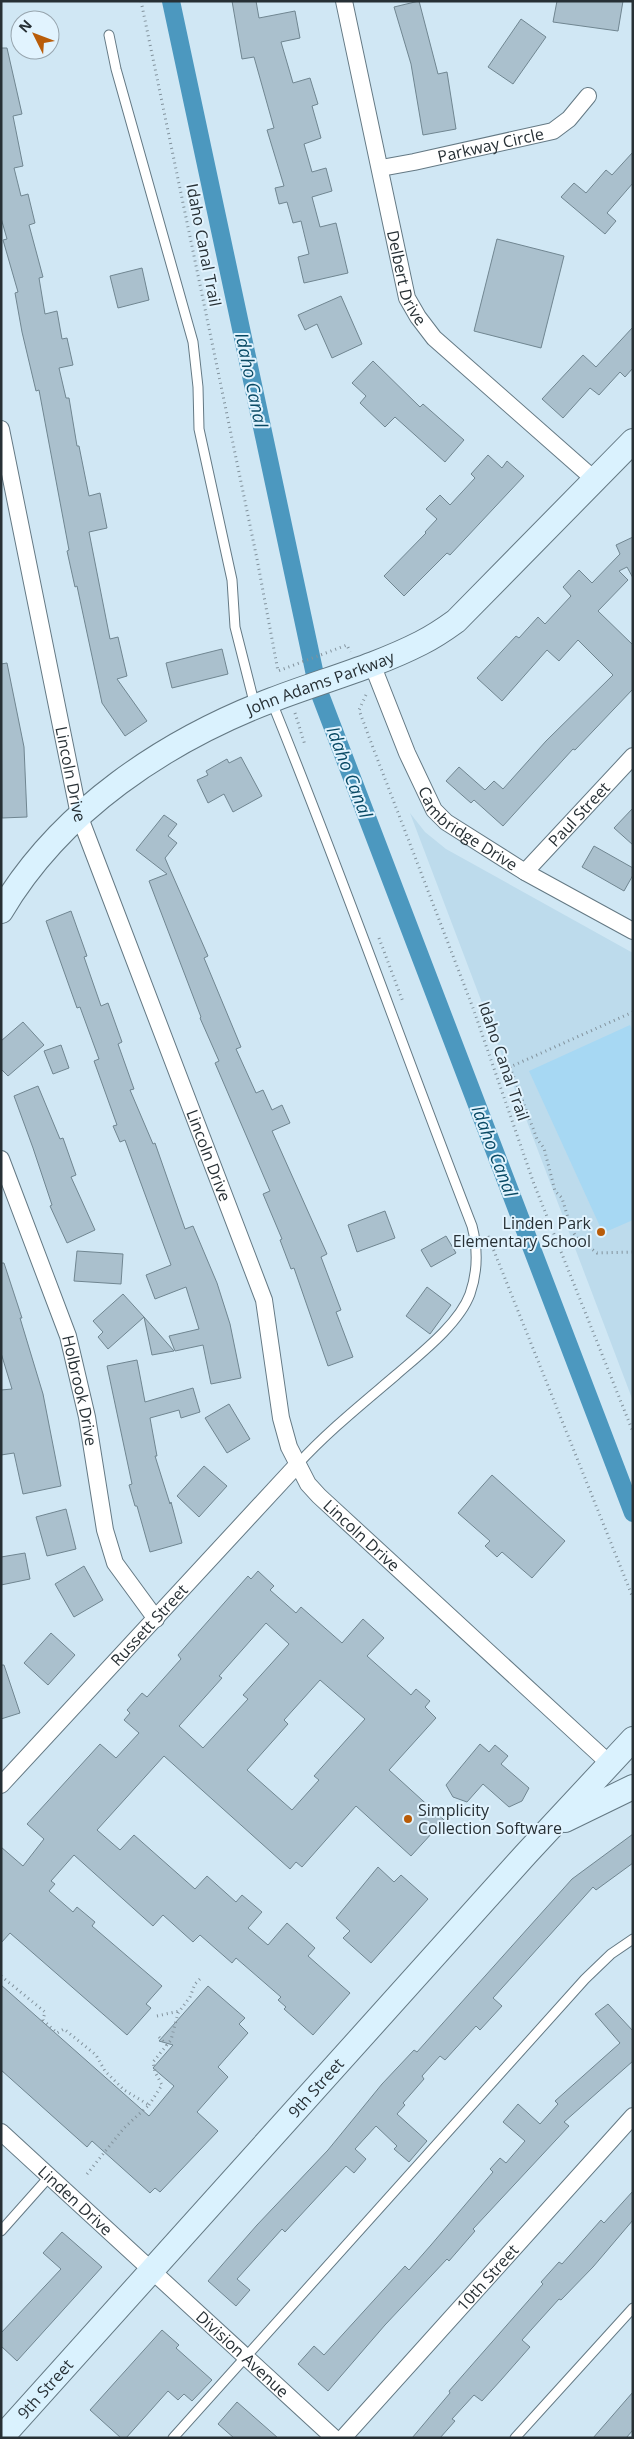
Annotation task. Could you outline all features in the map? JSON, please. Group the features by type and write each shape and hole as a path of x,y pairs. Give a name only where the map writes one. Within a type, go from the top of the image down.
{"street":[{"name":"Delbert Drive","path":"344,1 381,168 407,298 418,318 434,338 595,480"},
{"name":"Parkway Circle","path":"381,168 553,131 569,119 588,96"},
{"name":"Lincoln Drive","path":"1,429 80,815 264,1300 281,1418 297,1465 308,1484 319,1496 610,1764"},
{"name":"John Adams Parkway","path":"1,911 45,852 80,815 114,788 172,747 216,723 422,643 456,621 633,441"},
{"name":"Cambridge Drive","path":"372,664 407,753 434,810 446,822 525,872 633,931"},
{"name":"Paul Street","path":"525,872 633,756"},
{"name":"Holbrook Drive","path":"1,1159 68,1336 87,1417 105,1530 115,1563 156,1619"},
{"name":"Russett Street","path":"1,1785 297,1465"},
{"name":"9th Street","path":"1,2438 150,2270 552,1826 610,1764 630,1746"},
{"path":"552,1826 633,1787"},
{"name":"10th Street","path":"343,2438 633,2116"},
{"name":"Linden Drive","path":"1,2132 150,2270"},
{"name":"Division Avenue","path":"150,2270 334,2438"}],"lane":[{"path":"109,35 116,70 192,342 198,386 199,429 232,580 234,627 277,698 407,1060 472,1226 477,1247 476,1274 469,1296 452,1320 430,1345 318,1442 297,1465"},
{"path":"173,2438 585,1979 612,1954 633,1939"},
{"path":"1,2231 49,2177"},
{"path":"515,2438 633,2308"}],"path":[{"name":"Idaho Canal Trail","path":"141,1 257,559 278,671 334,649 347,645 348,648"},
{"path":"277,698 305,747"},
{"name":"Idaho Canal Trail","path":"366,698 359,710 372,746 473,1008 534,1184 633,1432"},
{"path":"375,929 406,1012"},
{"path":"633,1012 510,1066 537,1139 544,1148 555,1191 562,1198 571,1228 576,1237 597,1253 633,1252"},
{"path":"488,1235 633,1598"},
{"path":"1,1976 45,2012 43,2020 57,2033 64,2029 96,2055 105,2071 124,2090 149,2105"},
{"path":"87,2174 124,2128 149,2105 162,2086 155,2072 153,2062 174,2033 179,2011 190,1997 195,1984 201,1978"},
{"path":"157,2016 179,2011"},
{"path":"159,2037 167,2045"}],"shaded area":[{"name":"Linden Park Elementary School","path":"410,813 425,832 446,849 633,953 633,1401"},
{"path":"630,1025 633,1031 633,1220 603,1233 529,1071"}],"building":[{"path":"232,1 256,1 259,18 295,11 300,38 281,42 293,83 310,78 318,104 312,106 321,138 304,144 312,172 326,168 332,191 312,197 320,227 336,223 348,273 304,283 298,257 309,254 301,221 293,223 287,202 279,204 275,188 284,186 267,130 274,128 254,57 242,59"},
{"path":"419,1 438,74 447,72 456,129 423,135 411,64 394,7"},
{"path":"557,1 623,1 618,31 553,22"},
{"path":"521,19 546,37 513,84 488,67"},
{"path":"1,48 7,48 22,114 13,116 23,166 14,168 21,196 28,194 35,223 29,225 43,277 39,278 45,314 57,311 62,339 67,338 73,365 59,368 66,398 69,398 77,446 79,446 89,496 100,493 107,528 89,532 110,639 118,637 127,676 117,679 147,721 125,736 102,703 77,586 75,587 67,551 69,550 39,390 36,391 22,332 15,293 18,292 3,240 7,239 1,218"},
{"path":"633,152 633,183 607,213 616,221 605,234 561,197 574,183 586,193 606,170 612,175"},
{"path":"497,239 564,256 541,348 474,331"},
{"path":"142,268 149,300 118,308 110,276"},
{"path":"341,296 362,344 332,358 317,324 305,330 298,315"},
{"path":"633,327 633,368 625,377 620,372 599,395 590,388 563,418 542,399 583,355 596,367"},
{"path":"373,361 420,407 423,404 464,440 445,462 395,417 385,427 360,403 366,396 352,383"},
{"path":"488,455 502,468 507,461 524,476 450,555 447,553 404,596 384,576 437,519 426,509 440,495 450,505 475,478 471,474"},
{"path":"633,537 633,578 627,567 619,571 628,580 598,611 633,645 633,689 575,750 573,749 503,826 474,800 471,803 446,781 459,767 485,790 494,781 503,789 546,741 613,675 578,640 559,661 547,650 502,701 477,678 516,636 519,638 538,617 545,624 571,596 563,587 579,570 592,583 620,554 616,545"},
{"path":"222,649 228,674 172,688 166,663"},
{"path":"7,663 24,747 27,817 2,818 1,664"},
{"path":"241,757 262,796 233,812 224,794 208,803 197,780 208,775 206,771 227,759 229,763"},
{"path":"633,808 633,845 614,828"},
{"path":"164,815 177,824 168,836 177,843 165,858 208,956 204,958 241,1047 236,1049 256,1093 263,1090 272,1110 282,1105 290,1123 272,1131 327,1254 321,1257 341,1310 336,1312 353,1357 328,1366 294,1268 291,1269 280,1240 282,1239 263,1194 270,1191 215,1063 219,1061 200,1018 149,881 167,874 136,850"},
{"path":"594,846 633,868 633,875 624,891 582,867"},
{"path":"71,911 87,956 84,957 101,1006 108,1003 122,1042 118,1044 134,1089 130,1090 153,1144 155,1143 185,1229 193,1226 217,1283 230,1324 241,1378 211,1384 203,1345 175,1351 169,1336 199,1329 186,1287 155,1299 146,1275 171,1265 125,1140 120,1142 113,1126 117,1125 94,1061 99,1059 80,1007 77,1008 46,921"},
{"path":"23,1022 44,1045 8,1076 1,1069 1,1041"},
{"path":"61,1045 69,1068 53,1074 44,1051"},
{"path":"38,1086 60,1139 63,1138 76,1175 71,1177 95,1230 67,1243 50,1206 52,1205 14,1096"},
{"path":"385,1211 395,1238 357,1252 348,1225"},
{"path":"446,1236 456,1253 431,1267 421,1250"},
{"path":"77,1251 123,1254 121,1284 74,1281"},
{"path":"1,1263 4,1263 22,1318 20,1318 43,1394 61,1486 23,1494 14,1453 1,1455 1,1390 12,1389 1,1353"},
{"path":"427,1287 451,1305 430,1334 406,1316"},
{"path":"123,1294 144,1317 108,1349 98,1337 103,1332 93,1321"},
{"path":"144,1317 174,1351 152,1355"},
{"path":"137,1360 145,1402 193,1388 200,1412 181,1418 179,1410 150,1418 157,1456 155,1456 170,1504 171,1502 182,1543 150,1552 129,1485 132,1484 107,1366"},
{"path":"229,1404 250,1439 227,1453 205,1418"},
{"path":"204,1466 227,1486 199,1517 177,1496"},
{"path":"492,1475 565,1541 532,1578 502,1552 497,1557 485,1546 490,1541 458,1513"},
{"path":"66,1509 76,1549 47,1556 36,1517"},
{"path":"25,1553 30,1579 1,1585 1,1557"},
{"path":"84,1566 103,1600 74,1617 55,1584"},
{"path":"258,1571 274,1586 270,1590 296,1613 301,1607 342,1643 363,1619 384,1638 367,1656 411,1695 416,1689 430,1701 425,1707 436,1718 389,1770 444,1820 411,1856 356,1806 302,1867 296,1862 290,1869 164,1756 97,1830 120,1850 134,1835 195,1889 207,1876 236,1902 242,1895 262,1912 248,1928 268,1945 287,1923 315,1948 308,1956 350,1993 313,2035 284,2009 286,2007 278,2000 281,1997 236,1958 232,1963 200,1935 193,1942 163,1915 153,1926 74,1855 51,1881 55,1884 49,1891 73,1912 77,1907 95,1922 92,1926 162,1986 146,2004 151,2008 127,2035 10,1933 1,1943 1,1847 23,1866 44,1839 27,1824 100,1744 116,1758 139,1733 124,1720 130,1713 127,1710 142,1693 147,1697 181,1659 178,1655 248,1576 251,1579","holes":["266,1623 289,1644 243,1695 248,1699 203,1748 179,1726 222,1678 219,1676","320,1680 365,1719 314,1776 319,1780 292,1810 247,1770 288,1724 284,1720"]},
{"path":"51,1633 75,1655 48,1685 24,1663"},
{"path":"1,1665 4,1665 20,1713 1,1719"},
{"path":"480,1744 489,1752 495,1745 508,1756 501,1764 529,1788 522,1801 509,1807 483,1784 467,1802 453,1797 446,1785"},
{"path":"633,1834 633,1863 596,1890 593,1887 493,1998 502,2006 480,2030 476,2026 445,2060 440,2056 422,2076 424,2079 403,2103 405,2105 397,2114 427,2141 409,2162 394,2149 397,2146 376,2126 355,2149 366,2159 354,2173 346,2166 285,2232 282,2229 237,2279 250,2290 236,2306 208,2281 257,2225 328,2150 382,2084 414,2050 417,2052 572,1879"},
{"path":"378,1867 394,1882 401,1875 428,1899 371,1963 343,1938 350,1931 336,1918"},
{"path":"1,1985 149,2116 174,2086 153,2068 173,2045 159,2041 208,1986 245,2018 239,2024 248,2033 218,2067 228,2077 197,2112 218,2131 160,2192 155,2188 150,2193 92,2141 87,2147 1,2070"},
{"path":"608,2004 633,2031 633,2061 564,2122 569,2126 473,2229 475,2231 449,2261 447,2259 385,2325 328,2391 298,2364 314,2346 324,2355 405,2266 409,2270 493,2172 490,2169 500,2158 506,2163 525,2141 503,2122 518,2104 540,2124 558,2104 555,2101 620,2043 595,2014"},
{"path":"633,2191 633,2220 593,2267 561,2300 559,2299 522,2340 530,2347 501,2380 482,2401 474,2395 452,2419 455,2421 440,2438 412,2438 450,2393 449,2391 543,2284 541,2282 559,2262 562,2264 601,2220 604,2223"},
{"path":"62,2232 102,2267 17,2361 1,2346 1,2333 61,2269 43,2253"},
{"path":"162,2330 179,2345 176,2348 212,2380 192,2401 184,2394 178,2400 168,2391 126,2438 121,2438 90,2410"},
{"path":"633,2392 633,2430 626,2438 593,2438"},
{"path":"237,2402 278,2438 234,2438 218,2424"}],"waterway":[{"name":"Idaho Canal","path":"171,1 318,689 633,1513"}],"place":[{"name":"Linden Park Elementary School","path":"601,1232"},
{"name":"Simplicity Collection Software","path":"408,1819"}]}
